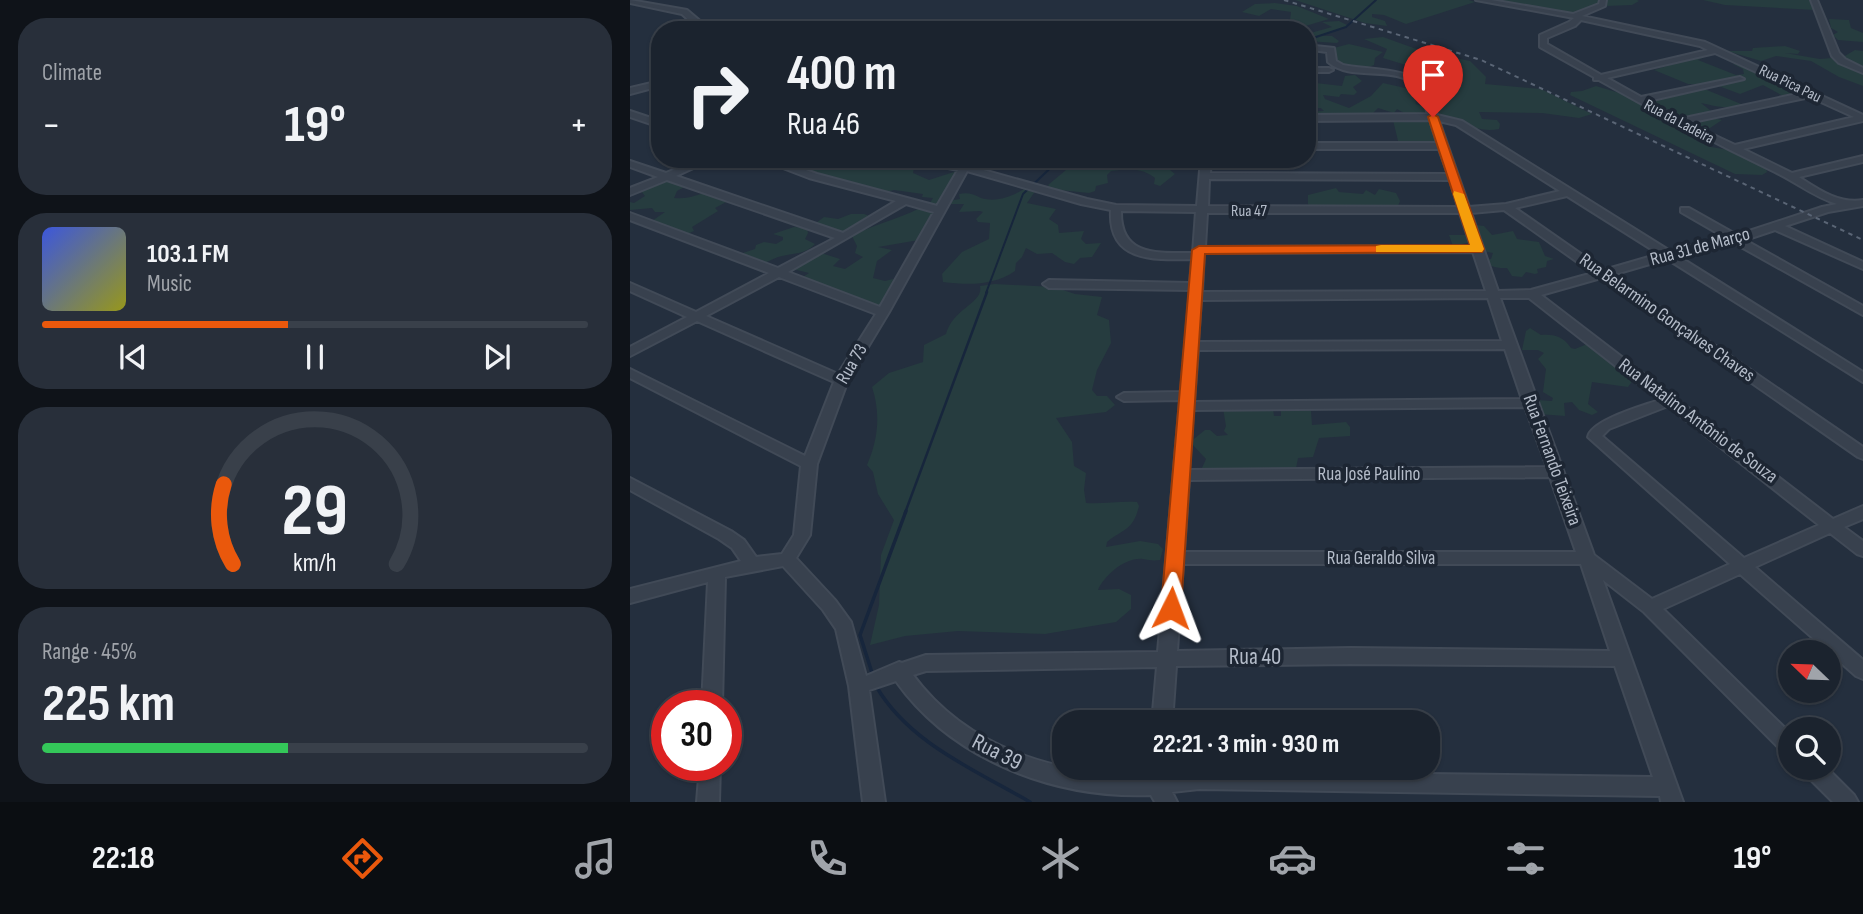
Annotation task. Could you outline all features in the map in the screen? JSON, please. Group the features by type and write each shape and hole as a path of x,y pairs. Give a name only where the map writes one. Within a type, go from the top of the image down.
{"street":[{"name":"Rua Pica Pau","path":"1479,0 1685,39 1718,50 1863,118"},
{"path":"1576,17 1604,5 1603,0"},
{"path":"1814,0 1835,54 1842,61 1863,71"},
{"path":"630,1 689,15 695,21"},
{"name":"Rua da Ladeira","path":"1576,17 1572,24 1543,37 1542,41 1547,48 1679,122 1791,176 1820,195 1863,211"},
{"name":"Rua Fernando Teixeira","path":"1316,48 1331,50 1332,62 1340,66 1392,75 1418,83 1424,89 1510,345 1669,795"},
{"path":"1597,78 1718,50"},
{"path":"1316,70 1329,71"},
{"path":"1638,100 1740,79"},
{"path":"630,91 651,85"},
{"path":"1679,122 1811,94"},
{"path":"630,114 651,121"},
{"path":"1316,118 1433,117 1468,127 1863,378"},
{"path":"1731,149 1863,118"},
{"path":"1316,146 1441,146"},
{"path":"1791,176 1863,159"},
{"path":"630,163 844,237"},
{"path":"630,192 686,168"},
{"path":"790,168 940,210"},
{"name":"Rua 73","path":"787,559 802,535 809,464 841,380 884,312 961,168"},
{"name":"Rua 47","path":"977,168 1023,185 1116,208 1202,211 1465,210"},
{"path":"1163,710 1205,168"},
{"path":"1205,176 1452,177"},
{"path":"1465,210 1506,207 1571,192"},
{"path":"630,352 777,274 904,201"},
{"name":"Rua 31 de Março","path":"1049,284 1197,291 1495,296 1532,294 1668,255 1739,238 1826,209 1863,204"},
{"name":"Rua Belarmino Gonçalves Chaves","path":"1506,207 1863,454"},
{"path":"1116,208 1115,229 1119,239 1130,249 1152,256 1478,249"},
{"path":"1685,210 1739,238 1863,311"},
{"path":"630,216 777,274 884,312"},
{"path":"1776,226 1863,266"},
{"path":"630,287 841,380"},
{"name":"Rua Natalino Antônio de Souza","path":"1532,294 1863,550"},
{"path":"1192,346 1510,345"},
{"path":"630,373 809,464"},
{"path":"1124,397 1187,401 1531,403"},
{"path":"1671,400 1597,430 1595,437 1863,671"},
{"name":"Rua José Paulino","path":"1181,475 1557,472"},
{"path":"630,483 725,534 738,544 752,564"},
{"path":"1650,607 1739,565 1863,512"},
{"name":"Rua Geraldo Silva","path":"1174,558 1587,558"},
{"path":"1587,558 1650,607 1778,734"},
{"path":"630,596 752,564 787,559 845,627 865,683 874,802"},
{"path":"713,690 718,575"},
{"name":"Rua 40","path":"865,683 926,663 1168,657 1622,659"},
{"name":"Rua 39","path":"894,672 947,723 978,745 1014,763 1062,779 1160,785 1199,780 1669,795"},
{"path":"1825,780 1847,802"},
{"path":"708,802 709,781"}],"green space":[{"path":"1295,0 1475,2 1406,24 1384,15 1372,14 1372,17 1385,21 1387,26 1365,23"},
{"path":"1487,0 1639,1 1632,5 1606,6 1572,15"},
{"path":"1703,0 1811,0 1815,10 1725,5"},
{"path":"1255,4 1297,6 1329,19 1316,23 1290,21 1291,12 1271,9 1259,16 1242,12"},
{"path":"1829,19 1849,20 1851,28 1863,33 1863,42 1838,40 1833,35 1838,32 1831,28"},
{"path":"1339,21 1349,26 1322,36 1332,36 1339,41 1337,43 1316,42 1316,31 1332,27 1322,22"},
{"path":"1383,37 1422,51 1470,61 1486,77 1485,84 1541,89 1592,114 1579,118 1542,113 1479,112 1482,119 1497,120 1500,124 1499,129 1491,130 1476,128 1438,115 1435,101 1449,82 1448,78 1383,58 1387,49 1364,39"},
{"path":"1349,44 1383,52 1375,58 1374,65 1364,68 1349,67 1336,60 1334,48"},
{"path":"1785,46 1800,51 1798,54 1785,53 1820,59 1843,57 1855,50 1863,51 1863,86 1839,77 1811,61 1776,56 1761,61 1727,51 1752,51 1753,48"},
{"path":"1702,55 1707,56 1698,60 1736,75 1744,74 1743,69 1733,64 1741,63 1794,88 1796,96 1783,96 1763,85 1740,94 1716,85 1688,84 1654,70"},
{"path":"1355,75 1362,81 1353,87 1357,92 1354,95 1341,94 1339,97 1323,95 1325,99 1349,108 1371,96 1383,83 1414,90 1416,104 1427,108 1425,112 1414,115 1397,109 1394,113 1378,108 1370,116 1316,116 1316,111 1324,111 1316,108 1316,83 1342,86 1345,76"},
{"path":"1596,86 1623,94 1676,122 1697,141 1729,150 1766,168 1767,172 1762,175 1735,174 1570,95 1571,92"},
{"path":"1702,88 1746,106 1729,108 1701,103 1711,111 1708,117 1722,120 1710,128 1698,130 1629,91 1642,95 1664,91 1677,95"},
{"path":"1393,120 1430,120 1437,143 1399,145"},
{"path":"806,168 914,168 913,173 929,180 960,170 940,207 928,206 933,198 922,197 923,194 894,190 882,193 808,171"},
{"path":"1172,168 1170,170 1175,174 1160,186 1154,184 1155,178 1150,174 1140,170 1111,171 1107,175 1108,183 1096,186 1095,191 1089,193 1050,189 1048,185 1066,170"},
{"path":"670,180 686,186 677,191 674,198 711,194 728,201 715,208 718,211 692,227 694,231 687,234 663,229 660,224 652,221 665,212 655,212 652,208 630,210 630,202 634,203 645,196 641,191 658,182"},
{"path":"1026,188 1036,190 1027,203 1056,209 1049,219 1058,225 1059,233 1084,231 1081,239 1086,244 1101,243 1092,257 1080,258 1074,264 1065,262 1052,253 1037,254 1026,248 1016,263 1015,271 1007,276 971,284 943,282 942,274 962,252 989,239 990,223 978,222 976,219 983,212 959,212 964,204 950,204 949,201 960,199 959,194 965,193 981,198 999,199"},
{"path":"1336,188 1339,192 1363,194 1366,190 1375,195 1379,189 1396,193 1400,201 1398,206 1311,208 1308,204 1308,195"},
{"path":"920,208 935,212 919,240 878,247 892,250 877,261 873,278 885,281 893,279 892,289 884,306 873,306 800,279 809,273 793,269 821,253 840,259 833,266 845,269 863,257 855,253 857,246 852,236"},
{"path":"851,214 864,214 875,218 843,235 815,227 824,217 838,219"},
{"path":"1475,225 1484,226 1492,235 1513,231 1517,239 1539,242 1545,256 1554,259 1547,261 1546,267 1537,269 1538,273 1526,272 1522,277 1512,276 1507,268 1494,267 1487,263 1485,260 1491,259 1493,253 1483,251 1471,242 1453,246 1449,235 1468,235"},
{"path":"794,227 807,228 805,239 815,244 811,248 762,264 734,256 755,249 756,245 764,242 776,244 783,240 783,237 773,234"},
{"path":"995,284 1054,287 1075,294 1102,297 1097,315 1109,320 1111,343 1097,370 1092,390 1097,396 1107,396 1115,405 1106,412 1056,418 1072,442 1074,466 1086,473 1086,503 1137,502 1139,506 1131,525 1107,542 1106,547 1140,541 1158,544 1163,549 1160,560 1129,561 1116,568 1101,585 1098,590 1119,589 1131,595 1131,609 1116,622 1045,634 958,631 905,636 870,645 879,605 881,555 894,520 878,494 873,472 867,465 877,427 877,407 872,387 889,373 923,362 924,345 946,334 955,318 977,297 980,286"},
{"path":"1530,328 1541,335 1557,337 1575,349 1592,342 1600,345 1617,356 1636,376 1628,387 1592,382 1588,404 1598,412 1592,415 1579,410 1572,402 1564,403 1565,416 1539,414 1536,400 1552,401 1553,398 1543,392 1546,369 1538,359 1544,353 1538,350 1522,350 1526,331"},
{"path":"1304,407 1311,411 1312,425 1346,422 1350,427 1350,436 1319,438 1313,457 1298,458 1296,468 1202,468 1206,459 1190,442 1205,430 1210,430 1217,436 1228,435 1224,431 1226,426 1223,408 1273,409 1274,416 1281,416 1281,410"}],"waterway":[{"path":"1316,37 1346,27 1376,0"},
{"path":"986,293 1023,194 1050,168"},
{"path":"905,513 987,292"},
{"path":"873,676 860,635 906,511"},
{"path":"876,686 906,724 925,739 1030,802"}],"railway":[{"path":"1284,0 1481,60 1863,240"}],"slow traffic":[{"path":"1381,249 1478,249 1458,194"}],"route":[{"path":"1171,608 1199,250 1478,249 1433,117"}]}
